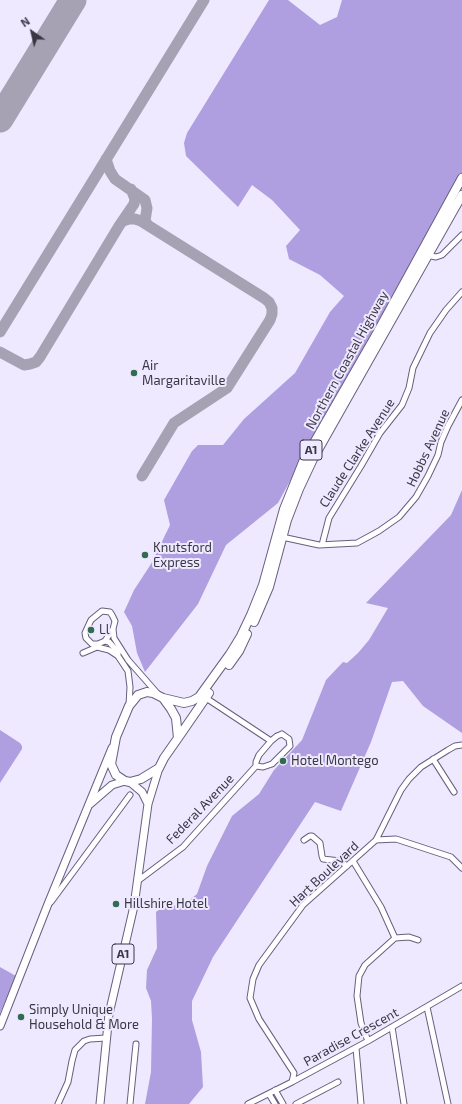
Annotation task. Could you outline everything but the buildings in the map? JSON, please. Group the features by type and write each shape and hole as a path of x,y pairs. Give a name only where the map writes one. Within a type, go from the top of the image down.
{"highway":[{"name":"Northern Coastal Highway","path":"162,697 184,703 199,697 241,636 263,585 284,509 303,462 376,335 462,178"},
{"name":"Northern Coastal Highway","path":"178,738 239,651 263,603 274,571 282,537 299,489 314,457 462,195"},
{"name":"A1","path":"162,697 147,692 138,695 129,706 116,737 111,764 112,769 116,775 127,782 141,779 159,768 178,738"},
{"path":"162,697 176,718 178,738"}],"main road":[{"path":"0,1026 116,737"},
{"name":"A1","path":"100,1104 111,999 134,906 139,880 148,804 159,768"},
{"path":"87,808 112,785 127,782"},
{"name":"A1","path":"127,782 142,792 148,804"}],"street":[{"path":"420,253 436,257 442,255 462,235"},
{"name":"Claude Clarke Avenue","path":"322,545 329,518 380,433 402,405 409,388 414,368 430,333 446,310 462,292"},
{"name":"Hobbs Avenue","path":"282,537 322,545 357,543 379,531 399,517 416,498 428,476 448,426 462,400"},
{"path":"105,641 113,629 115,621 110,612 102,611 91,620 86,633 88,641 94,644 105,641 109,642 118,652 118,656 128,671 130,687 129,706"},
{"path":"113,629 114,638 128,660 162,697"},
{"path":"83,653 97,647 109,650 118,656"},
{"path":"206,698 271,741 282,734 289,739 290,746 272,764 263,767 256,766"},
{"name":"Federal Avenue","path":"139,880 183,847 256,766 259,755 271,741"},
{"name":"Hart Boulevard","path":"292,1082 294,1073 258,1019 250,998 253,979 259,966 303,905 376,840 405,784 415,773 455,746 462,746"},
{"path":"434,759 454,792"},
{"path":"46,909 130,794"},
{"path":"304,840 312,836 320,842 323,859 340,861 347,866"},
{"path":"376,840 396,839 451,857 462,868"},
{"path":"353,861 381,907 395,938"},
{"path":"368,1041 361,1023 357,996 359,976 365,965 395,938 409,937 418,940"},
{"name":"Paradise Crescent","path":"248,1104 356,1048 462,986"},
{"path":"427,1007 448,1104"},
{"path":"392,1027 404,1104"},
{"path":"58,1104 68,1082 75,1050 84,1041 106,1038"},
{"path":"130,1104 136,1044"},
{"path":"356,1048 361,1104"},
{"path":"296,1104 338,1082"},
{"path":"276,1090 283,1104"},
{"path":"269,1094 275,1104"}],"shaded area":[{"path":"269,0 288,0 320,25 337,17 342,0 462,0 462,173 278,503 226,545 198,604 145,672 137,653 132,626 124,612 134,590 151,564 170,525 164,500 192,451 198,445 223,445 244,419 295,373 330,312 344,296 320,275 289,259 286,246 300,230 272,200 252,185 238,207 186,156 184,143 187,133"},
{"path":"462,490 462,733 423,706 403,681 392,682 371,742 341,811 315,802 213,957 192,1001 192,1020 201,1052 203,1087 189,1104 145,1104 151,1072 152,1019 151,1001 146,988 147,970 157,948 156,912 165,905 182,906 197,894 207,866 232,816 259,794 274,770 302,740 326,680 343,662 347,663 358,653 369,640 388,608 366,603 451,515"},
{"path":"0,730 20,743 22,749 0,783"},
{"path":"0,967 16,976 0,1013"}],"taxiway":[{"path":"0,332 204,0"},
{"path":"106,159 110,171 115,179 145,200 147,208 145,221 148,225"},
{"path":"0,352 24,365 36,362 134,204 135,199 131,189"},
{"path":"123,221 129,219 141,221 264,298 269,302 272,308 270,320 227,388 174,423 142,476"}],"runway":[{"path":"0,119 73,0"}],"place":[{"name":"Air Margaritaville","path":"134,373"},
{"name":"Knutsford Express","path":"145,555"},
{"name":"Ll","path":"91,630"},
{"name":"Hotel Montego","path":"283,761"},
{"name":"Hillshire Hotel","path":"116,904"},
{"name":"Simply Unique Household & More","path":"21,1017"}]}
